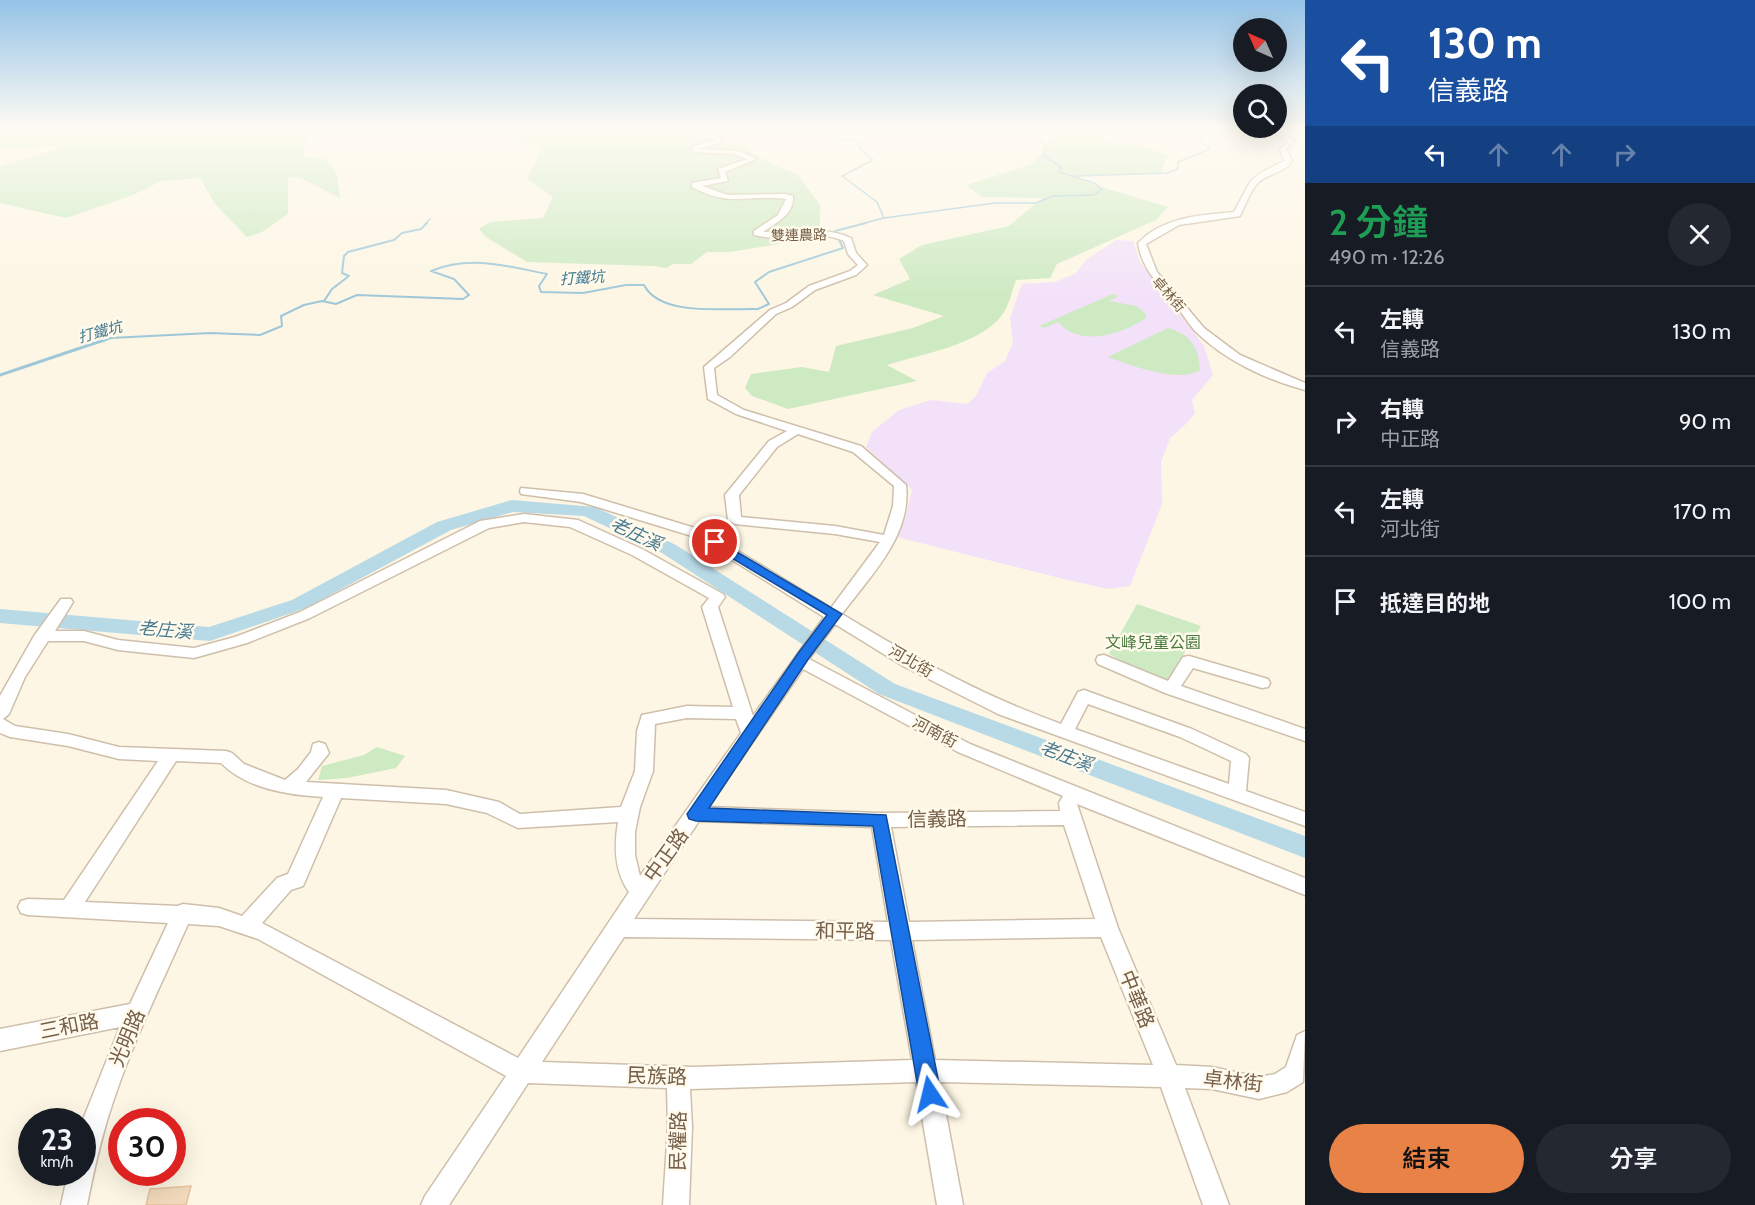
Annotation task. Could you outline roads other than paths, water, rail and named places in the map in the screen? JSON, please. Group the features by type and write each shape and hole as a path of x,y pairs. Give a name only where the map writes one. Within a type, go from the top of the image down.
{"street":[{"name":"雙連農路","path":"697,186 710,195 720,198 785,195 790,198 787,210 778,221 757,233 764,235 826,232 840,236 848,240 852,254 863,265 853,273 812,288 789,305 773,312 726,355 709,367 712,397 740,412 796,430"},
{"name":"卓林街","path":"1252,186 1237,214 1191,218 1166,226 1142,243 1144,260 1154,277 1200,330 1240,359 1271,375 1305,387"},
{"path":"796,430 773,444 732,495 735,520 834,530 889,540"},
{"name":"中正路","path":"434,1205 618,928 640,891 696,814 802,658 889,540 897,524 902,498 900,485 857,449 796,430"},
{"name":"河北街","path":"526,491 583,498 700,534 835,614 909,662 1004,710 1305,819"},
{"path":"42,636 84,636 118,645 194,653 241,640 305,615 485,524 524,518 573,523 637,552 717,597 710,607 750,735"},
{"path":"0,714 17,677 66,602"},
{"name":"河南街","path":"802,658 964,748 1305,887"},
{"path":"1104,660 1171,689 1305,735"},
{"path":"1171,689 1189,661 1262,683"},
{"path":"1065,732 1084,696 1094,699 1186,734 1240,758 1237,794"},
{"path":"640,891 634,886 627,872 628,814 645,766 644,730 648,719 687,712 743,712"},
{"path":"0,724 10,731 68,740 119,753 170,757 226,757 238,769 287,788 453,798 492,807 518,821 628,814"},
{"path":"287,788 304,774 320,753 319,748"},
{"path":"69,909 170,757"},
{"path":"246,926 284,884 296,880 335,790"},
{"name":"中華路","path":"1076,793 1068,803 1071,818 1108,928 1169,1076 1216,1205"},
{"name":"信義路","path":"696,814 880,820 1071,818"},
{"path":"880,820 950,1205"},
{"name":"民族路","path":"28,907 183,913 219,917 246,926 265,933 521,1072 678,1077 926,1071 1169,1076"},
{"name":"光明路","path":"96,1115 137,1013 183,913"},
{"name":"和平路","path":"618,928 900,931 1108,928"},
{"name":"三和路","path":"0,1040 137,1013"},
{"name":"卓林街","path":"1169,1076 1212,1078 1259,1088 1279,1084 1296,1074 1305,1042"},
{"name":"民權路","path":"676,1205 680,1127 678,1077"},
{"path":"74,1205 78,1186"}],"waterway":[{"path":"856,186 877,202 884,218"},
{"name":"打鐵坑","path":"884,218 995,203 1036,203 1053,196 1094,195 1102,189 1098,186"},
{"name":"打鐵坑","path":"861,224 884,218"},
{"path":"425,224 430,219"},
{"path":"324,301 332,289 349,276 342,273 344,256 348,252 394,240 402,233 421,229 427,223"},
{"name":"打鐵坑","path":"100,342 111,338 210,333 260,335 282,326 281,316 304,305 322,301 336,304 357,295 463,299 469,295 454,279 431,271 446,266 474,263 503,265 547,274 539,286 541,292 583,293 626,285 644,285 652,295 664,302 679,306 695,309 758,309 769,304 755,282 769,272 843,248 835,231 866,223"},
{"name":"打鐵坑","path":"0,375 104,340"},
{"name":"老庄溪","path":"0,616 210,634 299,604 444,526 512,506 588,511 669,549 887,689 1305,847"}],"park label":[{"name":"文峰兒童公園","path":"1153,642"}]}
